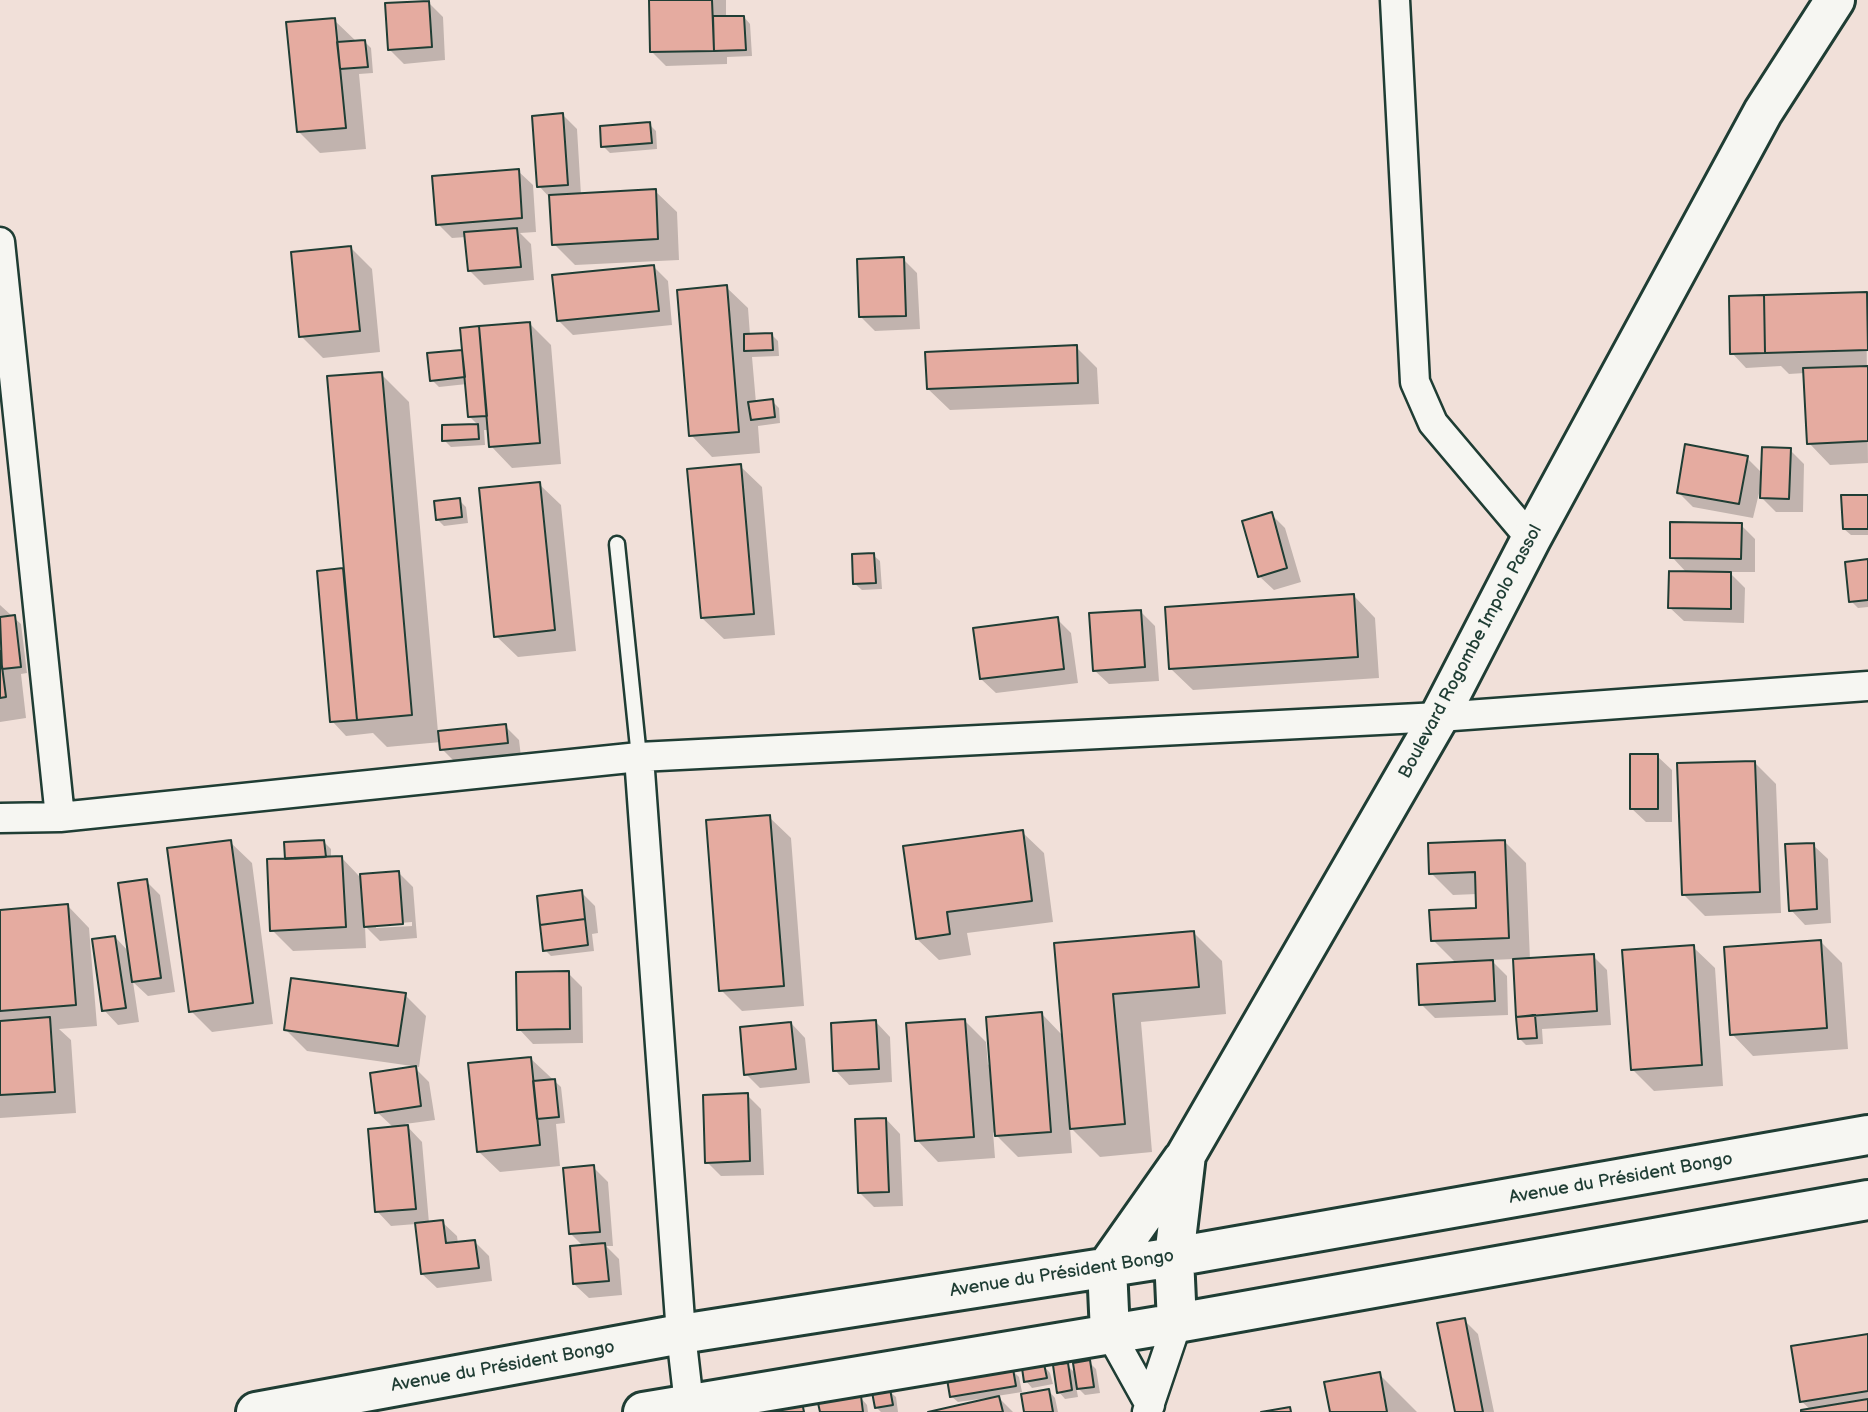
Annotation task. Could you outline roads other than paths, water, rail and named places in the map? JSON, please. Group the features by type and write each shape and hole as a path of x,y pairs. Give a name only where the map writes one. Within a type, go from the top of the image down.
{"street":[{"path":"1395,0 1415,382 1433,423 1531,539"},
{"name":"Boulevard Rogombe Impolo Passol","path":"1177,1323 1174,1257 1186,1155 1439,717 1531,539 1763,112 1835,0"},
{"path":"0,242 60,817"},
{"path":"0,818 60,817 639,757 1439,717 1868,685"},
{"path":"639,757 681,1334 689,1404"},
{"name":"Avenue du Président Bongo","path":"256,1412 681,1334 1174,1257 1868,1135"},
{"path":"1149,1408 1110,1333 1107,1267 1186,1155"},
{"path":"643,1412 1177,1323 1868,1200"},
{"path":"1149,1408 1177,1323"}],"lane":[{"path":"617,544 639,757"}]}
